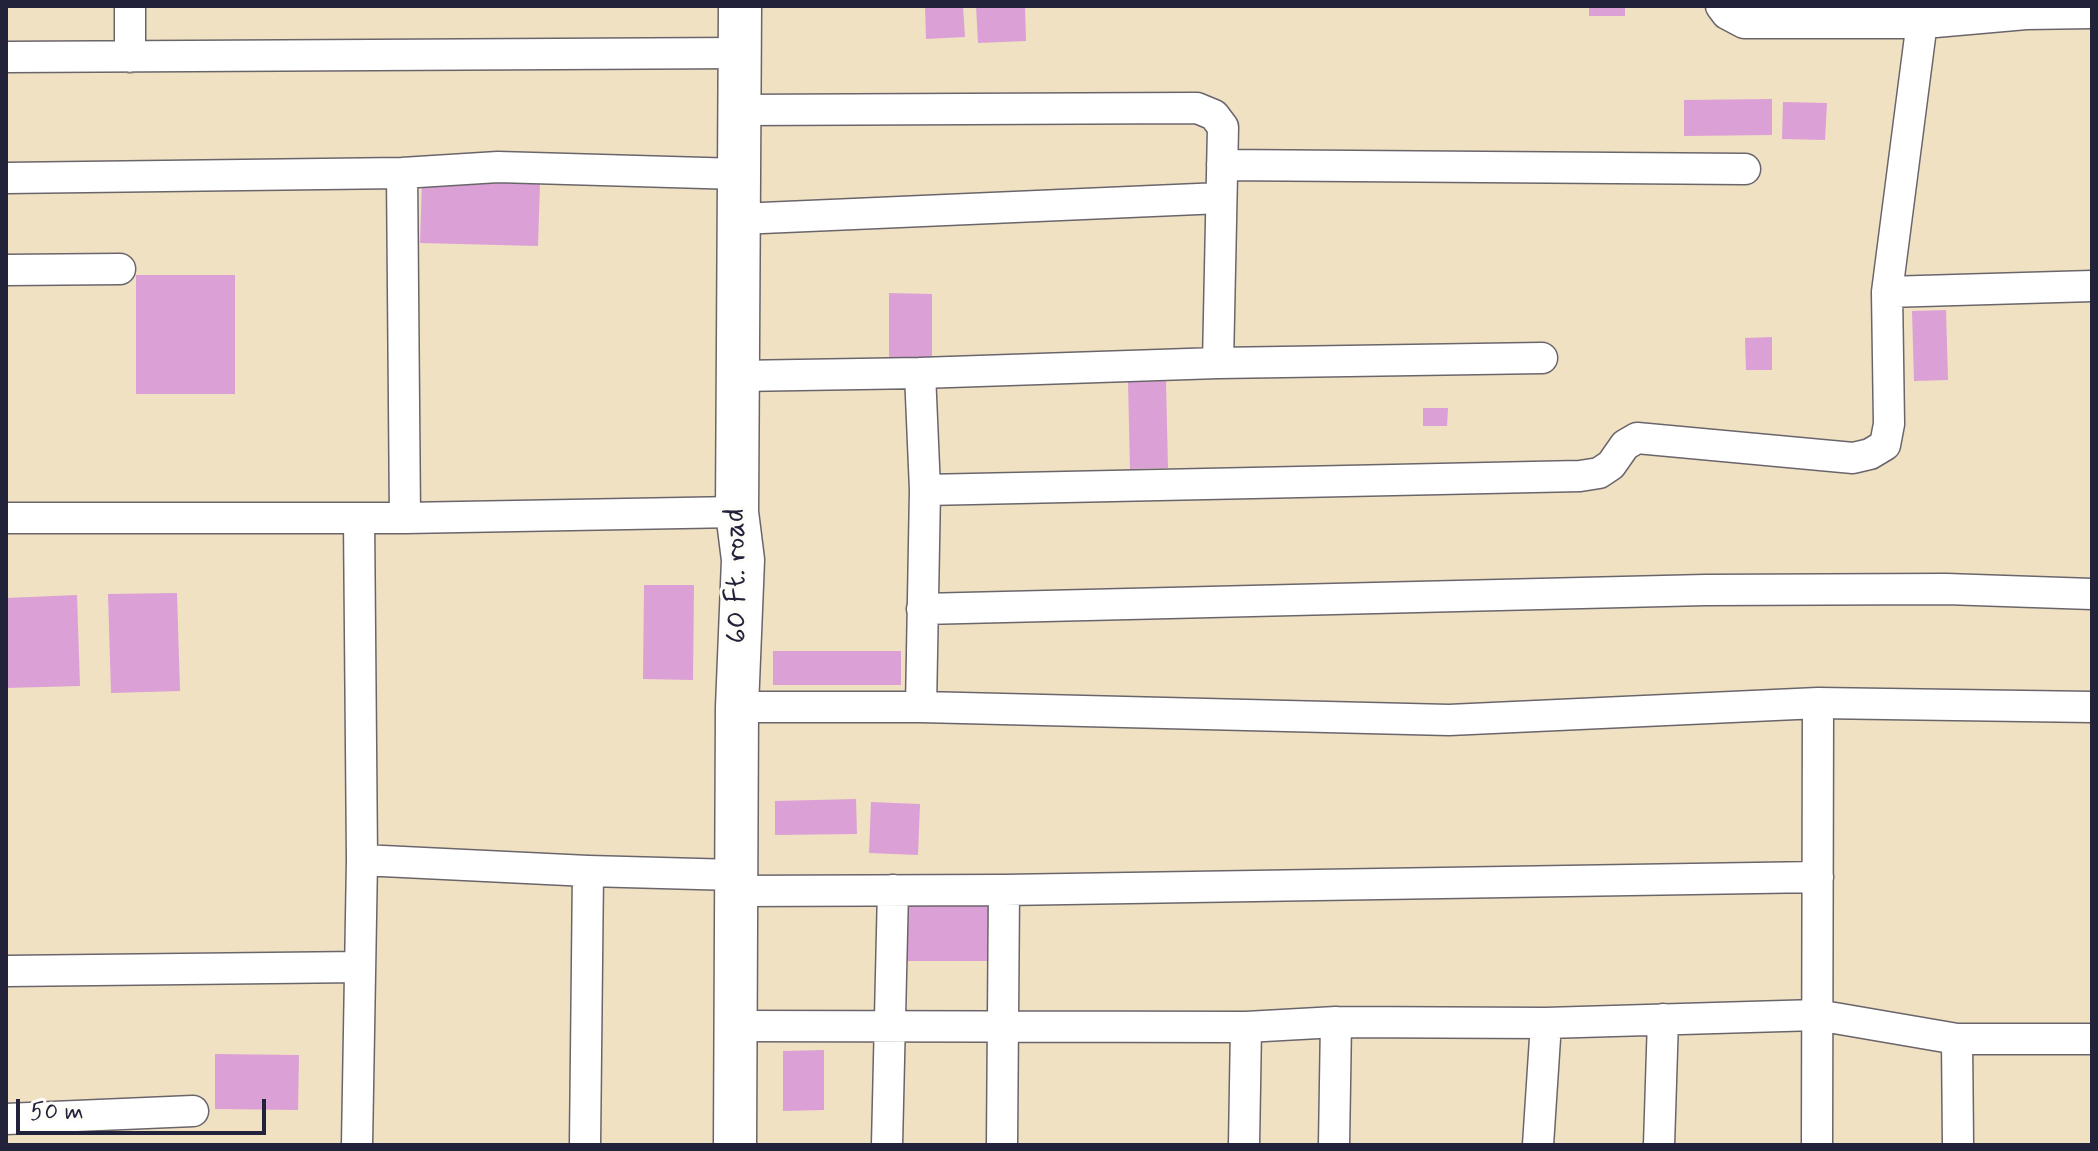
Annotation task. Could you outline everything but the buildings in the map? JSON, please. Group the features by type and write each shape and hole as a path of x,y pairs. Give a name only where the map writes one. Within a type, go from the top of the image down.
{"street":[{"path":"130,6 130,57"},
{"name":"60 Ft. road","path":"735,1145 737,707 743,560 737,512 740,6"},
{"path":"1721,6 1727,14 1744,23 1924,15 2092,13"},
{"path":"925,490 1580,476 1599,473 1611,465 1625,445 1637,438 1853,458 1870,454 1885,445 1889,424 1887,292 1924,15"},
{"path":"6,57 740,53"},
{"path":"739,110 1197,108 1214,115 1223,127 1218,363"},
{"path":"1222,165 1745,169"},
{"path":"6,178 402,173 498,167 739,174"},
{"path":"402,173 405,518"},
{"path":"739,219 1221,198"},
{"path":"6,270 120,269"},
{"path":"1887,292 2092,286"},
{"path":"738,376 1542,358"},
{"path":"920,373 925,490 921,707"},
{"path":"6,518 405,518 737,512"},
{"path":"357,1145 362,860 359,518"},
{"path":"922,609 1705,590 1946,589 2092,594"},
{"path":"737,707 921,707 1449,720 1818,703 2092,707"},
{"path":"1817,1145 1818,703"},
{"path":"362,860 893,890 1818,877"},
{"path":"585,1145 588,871"},
{"path":"887,1145 893,890"},
{"path":"1002,1145 1004,890"},
{"path":"6,971 360,967"},
{"path":"736,1026 1246,1027 1336,1022 1546,1023 1817,1015 1957,1039 2092,1039"},
{"path":"1659,1145 1663,1019"},
{"path":"1334,1145 1336,1022"},
{"path":"1538,1145 1546,1023"},
{"path":"1244,1145 1246,1027"},
{"path":"1957,1039 1958,1145"},
{"path":"6,1119 193,1111"}]}
